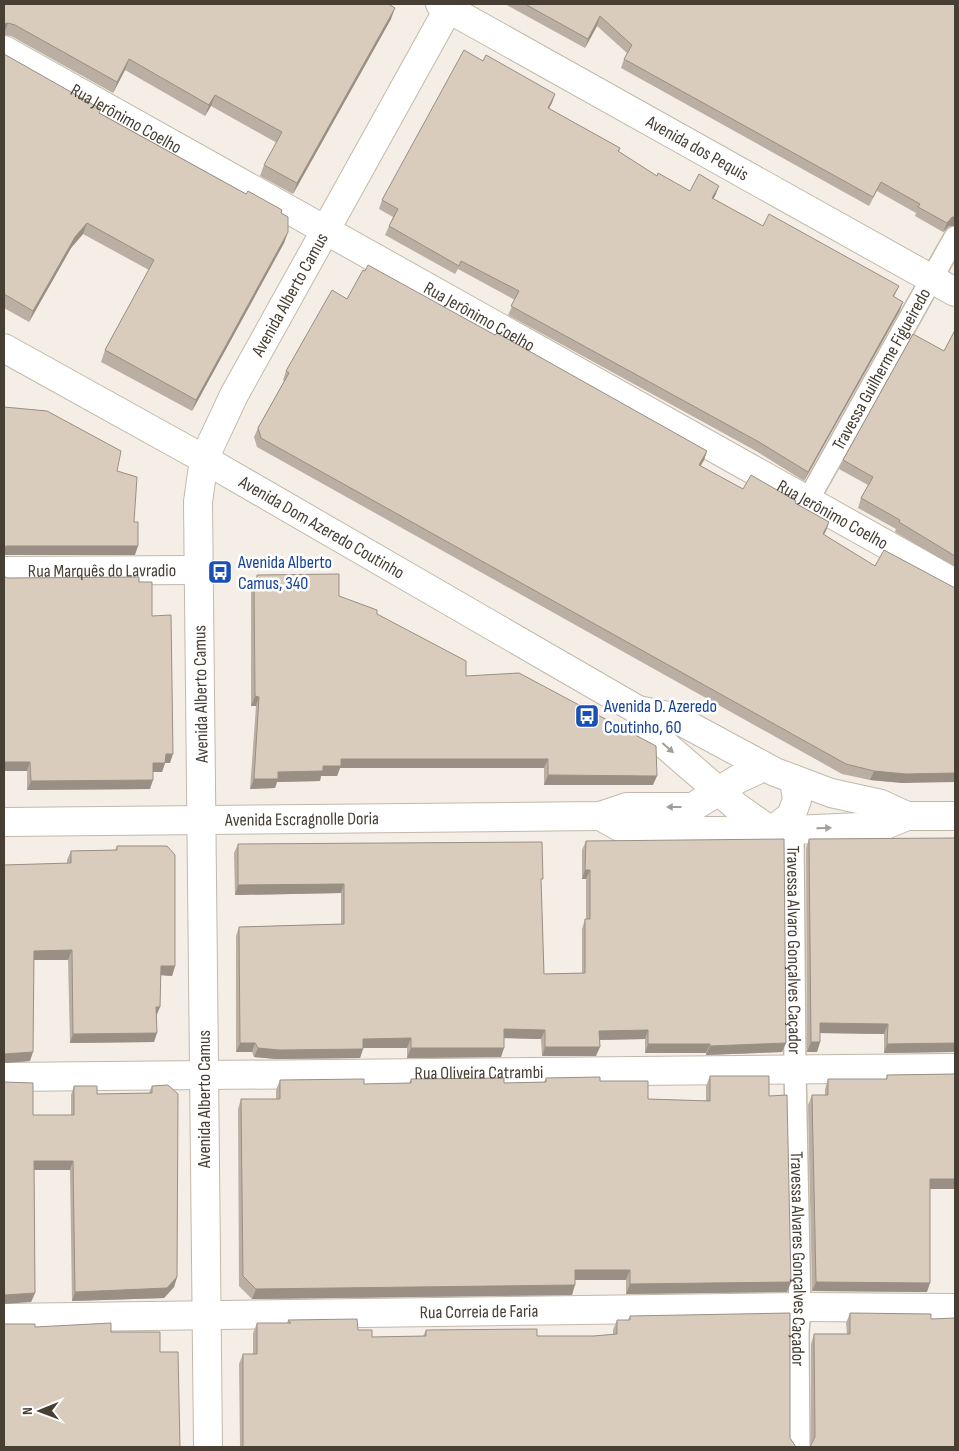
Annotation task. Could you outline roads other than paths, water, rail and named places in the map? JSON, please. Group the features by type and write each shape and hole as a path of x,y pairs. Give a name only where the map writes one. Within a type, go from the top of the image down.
{"street":[{"name":"Avenida Alberto Camus","path":"208,1447 198,502 204,460 234,394 326,230 447,5"},
{"name":"Avenida dos Pequis","path":"447,5 955,292"},
{"name":"Rua Jerônimo Coelho","path":"4,50 955,583"},
{"name":"Travessa Guilherme Figueiredo","path":"808,500 955,237"},
{"name":"Avenida Dom Azeredo Coutinho","path":"4,348 204,460 638,710 673,716 764,766"},
{"name":"Rua Marquês do Lavradio","path":"4,571 199,570"},
{"name":"Avenida Dom Azeredo Coutinho","path":"638,710 656,737 718,791"},
{"name":"Avenida Escragnolle Doria","path":"4,822 202,822 600,816 627,807 693,807 764,766 831,793 882,804 907,816"},
{"path":"718,791 782,830 792,816 797,800 794,779"},
{"name":"Avenida Escragnolle Doria","path":"600,816 627,831 782,830 883,826 907,816 955,816"},
{"name":"Travessa Alvaro Gonçalves Caçador","path":"782,830 795,1070"},
{"name":"Rua Oliveira Catrambi","path":"4,1077 955,1068"},
{"name":"Travessa Alvares Gonçalves Caçador","path":"795,1070 800,1307 798,1332 799,1447"},
{"name":"Rua Correia de Faria","path":"4,1318 206,1317 800,1307 955,1308"}],"place":[{"name":"Avenida Alberto Camus, 340","path":"220,572"},
{"name":"Avenida D. Azeredo Coutinho, 60","path":"587,716"}]}
